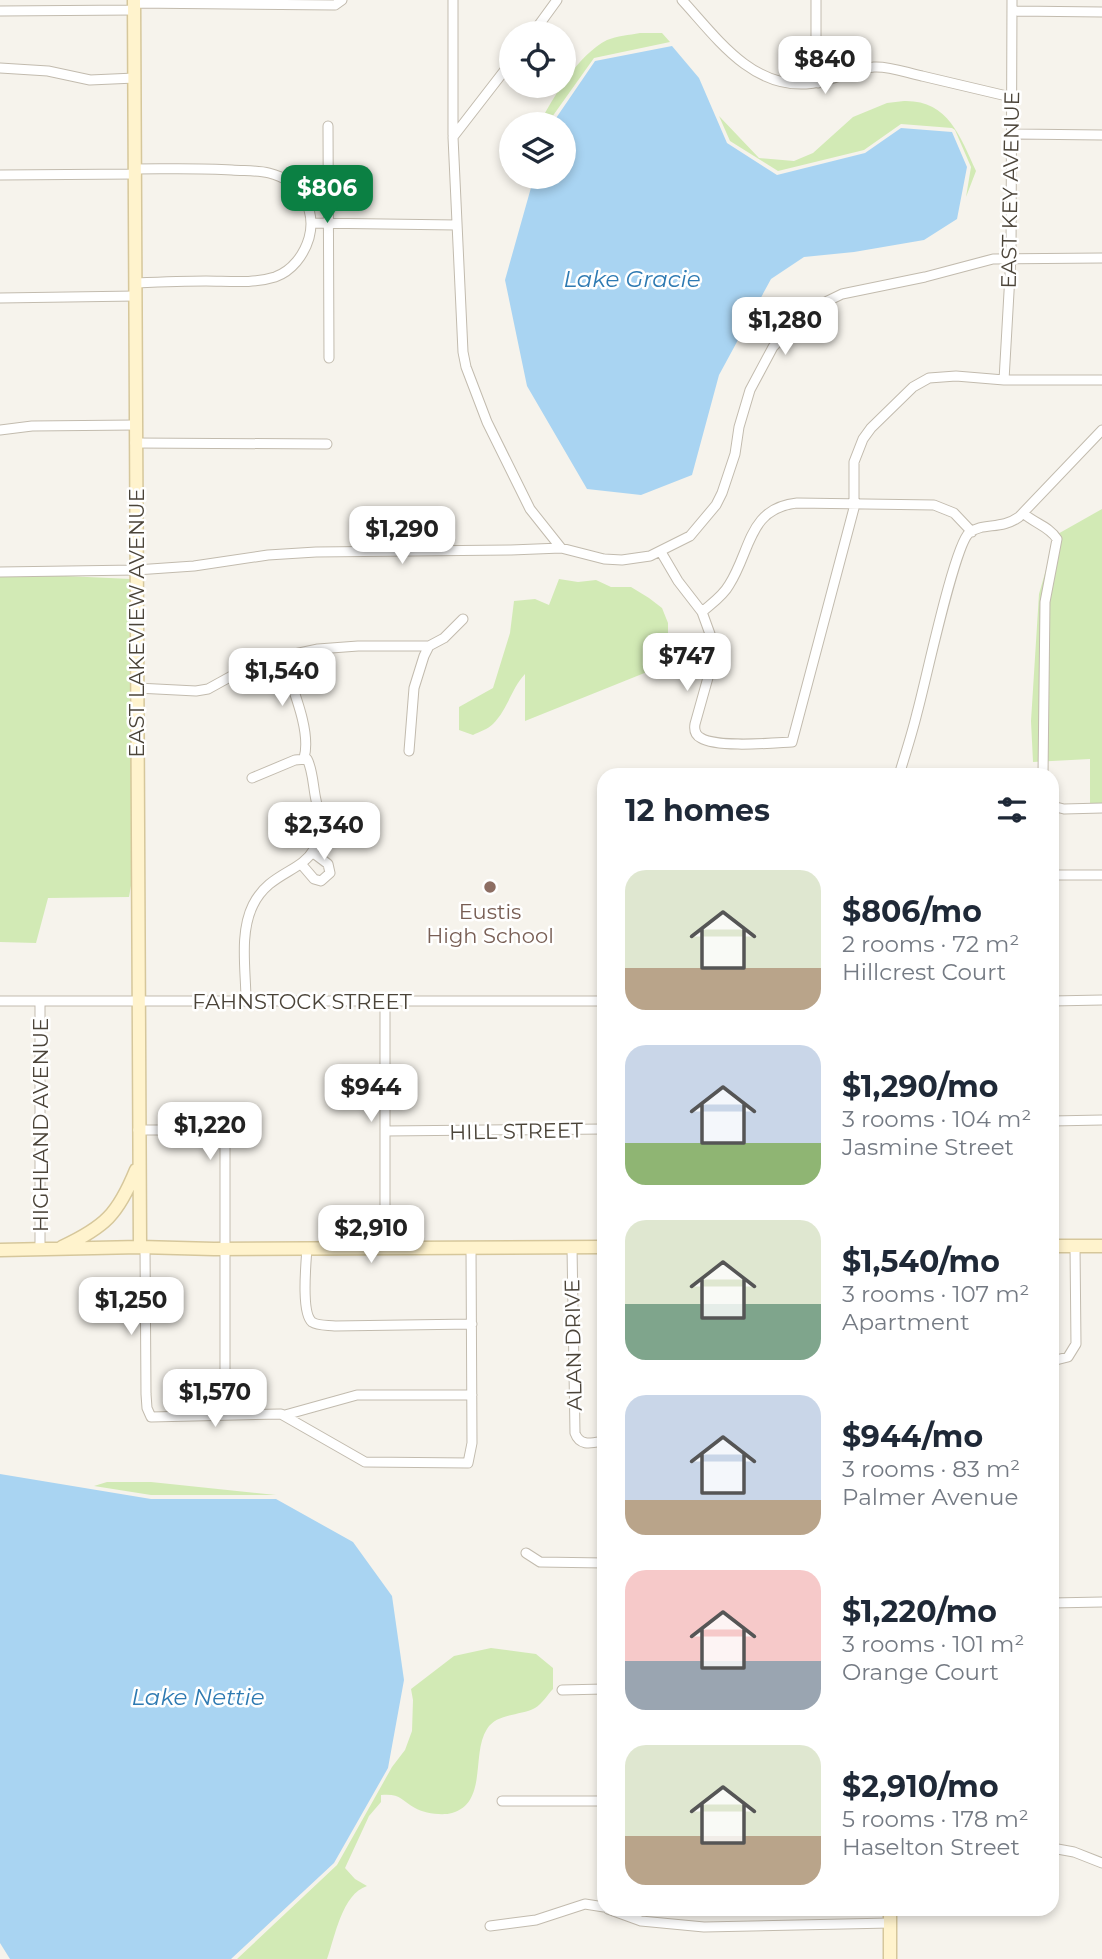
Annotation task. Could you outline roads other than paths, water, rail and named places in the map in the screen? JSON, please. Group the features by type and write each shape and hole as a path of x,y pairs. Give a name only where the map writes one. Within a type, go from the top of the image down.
{"street":[{"path":"19,0 20,10"},
{"path":"0,11 134,4 263,2 335,5 342,0"},
{"path":"453,0 453,137 463,352 487,422 530,509 561,548"},
{"path":"541,21 556,0"},
{"path":"682,0 731,54 752,70 784,83 818,82 863,69 887,68 1011,97"},
{"path":"816,0 818,82"},
{"name":"EAST KEY AVENUE","path":"1004,380 1011,257 1012,0"},
{"name":"EAST LAKEVIEW AVENUE","path":"134,4 138,1163 146,1394 151,1417 226,1414"},
{"path":"1012,11 1102,12"},
{"path":"0,68 48,71 90,80 135,78"},
{"path":"453,137 499,78"},
{"path":"328,126 329,358"},
{"path":"1013,134 1102,135"},
{"path":"0,175 220,169 269,173 281,177 296,188 308,206 312,223 299,259 285,273 276,277 0,298"},
{"path":"312,223 456,225"},
{"path":"0,572 136,570 316,552 561,548 591,557 637,559 661,552 690,536 716,505 735,454 739,427 750,390 774,347 805,312 842,294 925,277 992,259 1102,258"},
{"path":"661,552 678,582 702,612 710,634 711,660 695,724 696,734 719,743 792,742 846,545 854,505 853,470 859,448 872,428 913,387 921,381 939,376 1004,380 1102,380"},
{"path":"0,430 32,426 135,425"},
{"path":"902,768 964,540 979,527 1005,525 1023,513 1102,430"},
{"path":"135,443 327,443"},
{"path":"702,612 729,587 756,528 768,511 777,506 797,503 934,505 954,513 972,532"},
{"path":"1023,513 1033,522 1051,531 1057,540 1045,602 1044,768"},
{"path":"137,688 195,691 208,689 257,662 318,649 429,646 444,638 464,619"},
{"path":"409,751 414,688 429,646"},
{"path":"282,657 304,727 307,744 304,758"},
{"path":"253,778 304,758"},
{"path":"246,1001 245,936 250,912 266,888 302,864 312,852 318,831 319,818 309,761 304,758"},
{"path":"1059,808 1102,808"},
{"path":"302,864 314,879 321,881 327,877 330,873 328,864 312,852"},
{"path":"1059,875 1102,875"},
{"path":"385,1000 385,1248"},
{"path":"1059,1001 1102,1000"},
{"name":"FAHNSTOCK STREET","path":"0,1001 597,1002"},
{"name":"HIGHLAND AVENUE","path":"40,1001 40,1249"},
{"path":"1059,1121 1102,1120"},
{"path":"138,1130 200,1129 222,1136 226,1146 226,1414 285,1415 357,1395 472,1395"},
{"name":"HILL STREET","path":"386,1131 597,1129"},
{"path":"58,1249 92,1232 113,1214 125,1195 138,1163"},
{"path":"1059,1246 1102,1245"},
{"path":"1059,1359 1068,1357 1076,1344 1075,1246"},
{"path":"0,1250 143,1247 597,1247"},
{"path":"285,1415 365,1462 466,1463 471,1456 472,1443 471,1247"},
{"name":"ALAN DRIVE","path":"572,1247 575,1433 580,1441 586,1444 597,1442"},
{"path":"307,1248 305,1310 316,1324 472,1324"},
{"path":"526,1553 540,1562 597,1563"},
{"path":"1059,1603 1102,1602"},
{"path":"562,1690 597,1689"},
{"path":"502,1801 597,1801"},
{"path":"1059,1849 1102,1863"},
{"path":"491,1926 536,1920 585,1904 597,1906"},
{"path":"628,1916 641,1921 704,1927 890,1923"},
{"path":"890,1916 890,1959"}],"water":[{"name":"Lake Gracie","path":"672,46 699,78 727,143 777,175 865,153 901,128 952,132 967,167 957,219 924,240 804,257 771,279 719,375 692,475 641,495 587,489 527,386 505,280 531,189 576,189 576,112 560,112 570,98 576,98 576,89 595,61"},
{"name":"Lake Nettie","path":"0,1474 151,1499 276,1499 353,1542 392,1596 404,1680 388,1768 334,1863 231,1959 10,1959 0,1943"}],"place":[{"name":"Eustis High School","path":"490,887"}]}
